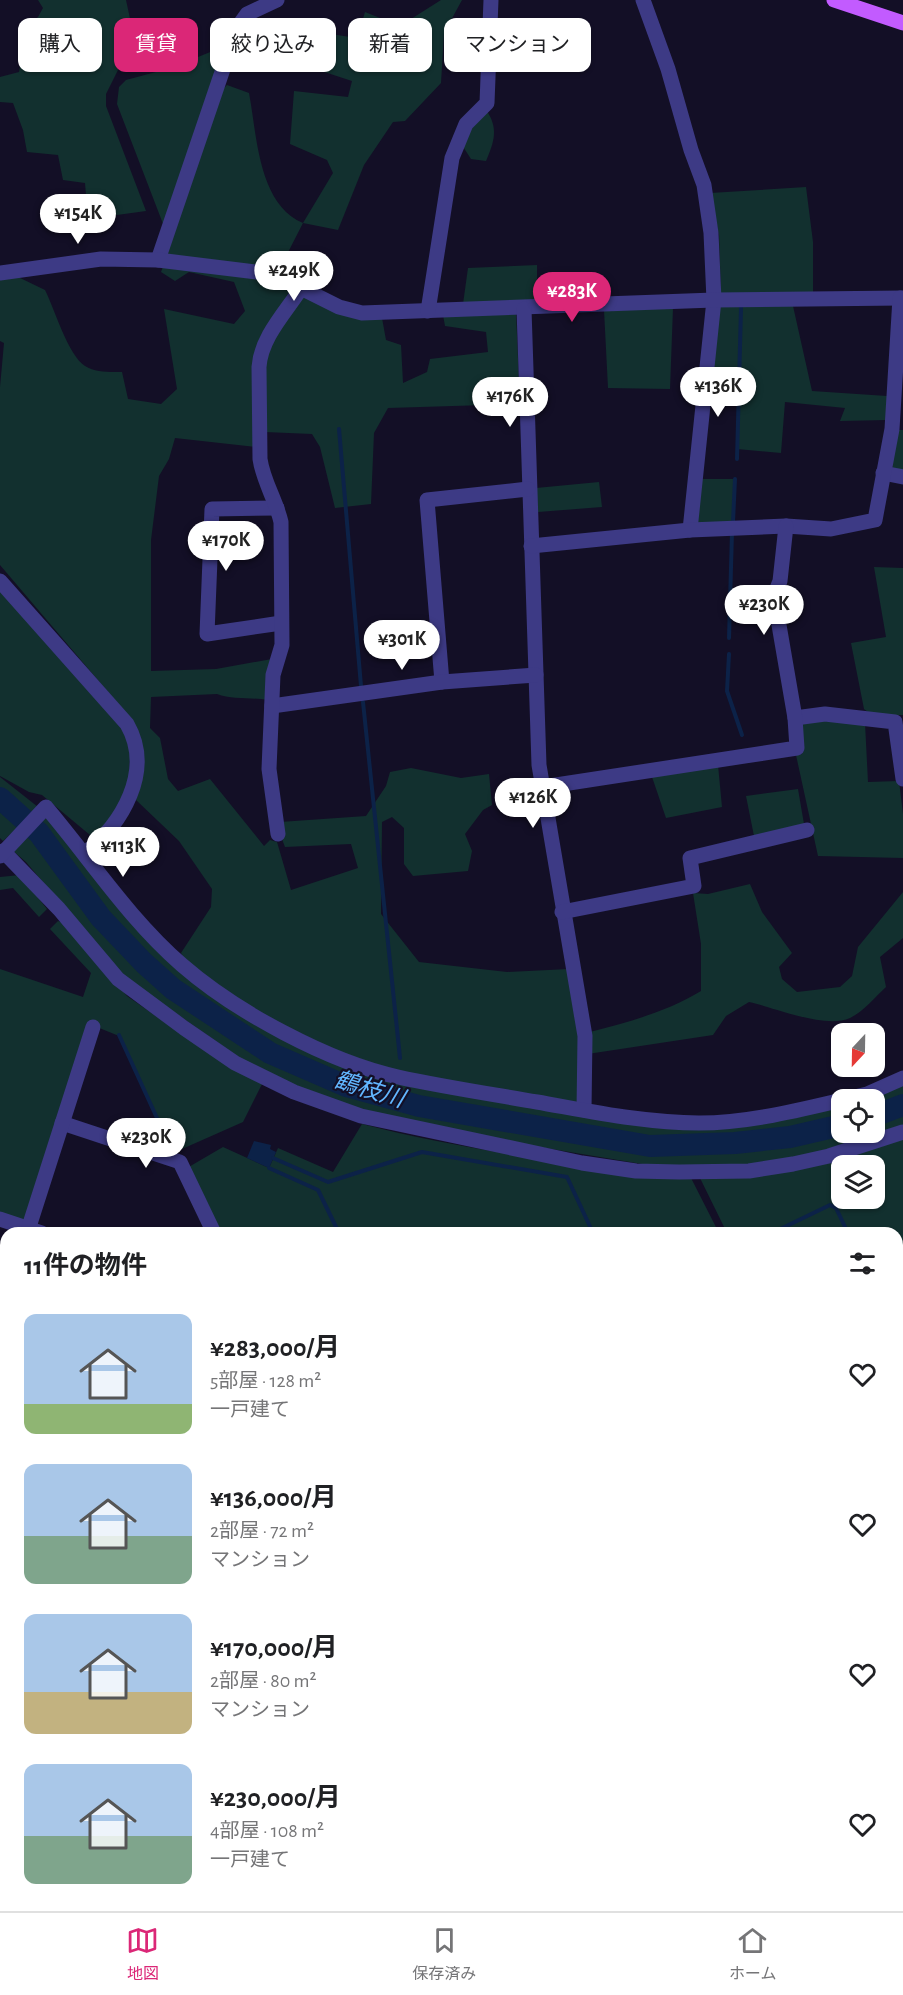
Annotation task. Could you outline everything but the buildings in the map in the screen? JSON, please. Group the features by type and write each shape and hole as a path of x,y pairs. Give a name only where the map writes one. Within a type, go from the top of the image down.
{"main road":[{"path":"834,0 903,23"}],"street":[{"path":"158,260 237,27 247,14 277,0"},
{"path":"428,311 452,158 466,124 487,103 491,0"},
{"path":"643,0 668,69 691,150 704,185 711,233 714,300 690,530"},
{"path":"0,273 101,259 158,260 273,274 339,307 362,313 524,309 714,300 902,298 892,429 876,520 831,529 786,526 690,530 531,546"},
{"path":"278,834 269,769 273,675 282,645 281,522 262,472 260,459 260,353 302,287"},
{"path":"524,309 528,489 543,787 562,912 585,1036 584,1110"},
{"path":"883,473 903,477"},
{"path":"442,682 427,500 528,489"},
{"path":"277,508 212,509 207,634 281,623"},
{"path":"543,787 796,748 795,718 774,596 780,581 786,526"},
{"path":"0,581 120,715 134,736 136,773 132,792 116,823 85,853"},
{"path":"272,706 442,682 536,675"},
{"path":"795,718 825,714 896,722 903,780"},
{"path":"831,1103 775,1116 698,1123 584,1110 396,1077 342,1058 289,1034 230,1001 183,965 128,912 85,853 46,807 4,851 59,909 118,979 184,1028 235,1063 294,1092 361,1116 582,1163 636,1171 668,1172 749,1171 793,1164 829,1156 903,1132"},
{"path":"562,912 694,886 690,858 807,830"},
{"path":"33,1227 62,1123 93,1027"},
{"path":"878,1089 903,1078"},
{"path":"62,1123 180,1162 211,1227"},
{"path":"0,1219 21,1227"}],"green space":[{"path":"38,0 126,0 130,18 114,18 114,72 117,72 106,94 106,106 146,211 88,219 85,183 63,180 58,155 27,152 23,130 13,103 0,102 0,77 19,72 102,72 102,18 37,18 43,8"},
{"path":"441,0 462,0 452,18 444,18 441,83 405,121 393,122 364,165 338,230 303,223 333,173 327,160 290,144 294,91 348,97 352,81 324,72 336,72 336,35 348,37 348,72 432,72 432,18 413,18"},
{"path":"365,12 380,18 363,18"},
{"path":"210,52 210,72 216,72 165,229 117,104 119,87 126,80 156,72 198,72 198,57"},
{"path":"227,85 249,93 258,148 268,185 288,214 303,223 278,272 166,254 222,90"},
{"path":"486,110 494,129 491,148 486,161 471,159 460,142"},
{"path":"806,187 813,242 813,294 721,296 719,235 710,193"},
{"path":"164,264 251,273 296,290 258,352 256,447 175,438 169,459 159,476 151,540 151,671 216,669 272,659 268,700 217,694 151,697 150,728 160,738 168,779 178,791 210,779 264,846 270,840 277,842 291,890 358,868 351,844 285,847 280,834 280,822 366,816 386,786 390,772 411,768 461,778 489,774 492,805 483,810 465,834 472,851 468,871 413,876 404,864 404,828 392,817 382,822 381,914 419,962 507,972 569,969 590,1032 661,1011 701,991 701,944 693,893 708,894 750,884 762,912 792,953 779,967 782,979 797,992 840,987 852,976 858,947 903,892 903,938 880,957 886,987 869,1004 850,1018 827,1021 749,1002 726,1016 713,1035 581,1055 578,1101 571,1105 394,1072 291,1033 189,966 181,953 211,907 212,889 179,841 136,800 143,774 120,706 0,565 0,387 4,343 0,341 0,279 16,276 45,290 73,352 85,366 103,372 122,372 128,399 161,404 177,389 164,309 234,324 245,311 234,282 189,272 175,281 161,272"},
{"path":"537,265 537,304 463,304 468,268"},
{"path":"304,293 382,318 386,340 401,345 403,383 427,372 430,359 488,352 486,332 445,326 443,315 516,313 520,404 388,408 374,433 371,504 335,508 320,447 312,434 265,432 262,365 274,339"},
{"path":"714,306 793,306 812,391 887,396 887,420 840,421 845,408 785,402 781,453 737,449 739,374 710,371"},
{"path":"673,308 670,389 608,388 604,310"},
{"path":"895,430 903,430 903,473 892,471"},
{"path":"700,479 735,479 733,522 693,525"},
{"path":"599,482 602,507 538,512 536,488"},
{"path":"874,567 903,568 903,715 872,715 864,709 851,643 886,637"},
{"path":"0,583 124,726 131,742 128,793 104,826 90,835 42,795 29,792 0,776"},
{"path":"806,720 865,723 868,782 899,781 903,814 903,858 818,856 796,755 802,754 799,726"},
{"path":"718,765 722,807 666,818 651,774"},
{"path":"0,777 38,807 27,818 0,794"},
{"path":"798,789 804,824 754,836 746,796"},
{"path":"0,802 23,822 3,841 0,838"},
{"path":"47,817 223,1000 380,1074 686,1125 831,1104 831,1123 788,1133 736,1139 657,1142 417,1102 359,1086 270,1050 170,981 105,917 58,849 36,827"},
{"path":"32,831 110,933 160,983 183,1002 236,1038 321,1081 394,1102 464,1117 641,1148 691,1151 742,1148 831,1131 831,1143 848,1143 793,1159 744,1165 654,1166 450,1132 337,1104 253,1067 121,975 26,862 12,850"},
{"path":"20,875 47,909 39,917 13,888 0,890 0,877"},
{"path":"58,921 66,924 127,996 192,1041 262,1084 243,1122 173,1153 119,1036 92,1025 25,1223 0,1215 0,969 83,997 91,973 50,929"},
{"path":"903,1082 903,1101 885,1108 884,1089"},
{"path":"903,1110 903,1127 885,1132 885,1116"},
{"path":"362,1124 484,1150 691,1178 716,1227 217,1227 187,1168 223,1147 269,1168 278,1148 333,1172"},
{"path":"903,1138 903,1227 724,1227 700,1178"}],"water":[{"path":"254,1141 271,1145 270,1149 276,1152 269,1168 247,1158"}],"waterway":[{"path":"737,459 741,308"},
{"path":"339,429 361,686"},
{"path":"733,522 735,479"},
{"path":"729,638 732,532"},
{"path":"729,654 727,691 742,735"},
{"path":"363,702 400,1058"},
{"name":"鶴枝川","path":"0,798 39,833 101,918 144,963 173,989 270,1053 346,1086 419,1106 650,1146 735,1143 790,1137 831,1128"},
{"path":"119,1035 173,1153"},
{"name":"鶴枝川","path":"885,1112 903,1105"},
{"path":"273,1158 328,1182 422,1152 567,1177 590,1227"},
{"path":"269,1168 318,1190 336,1227"},
{"path":"784,1227 830,1205 836,1208 845,1227"}]}
